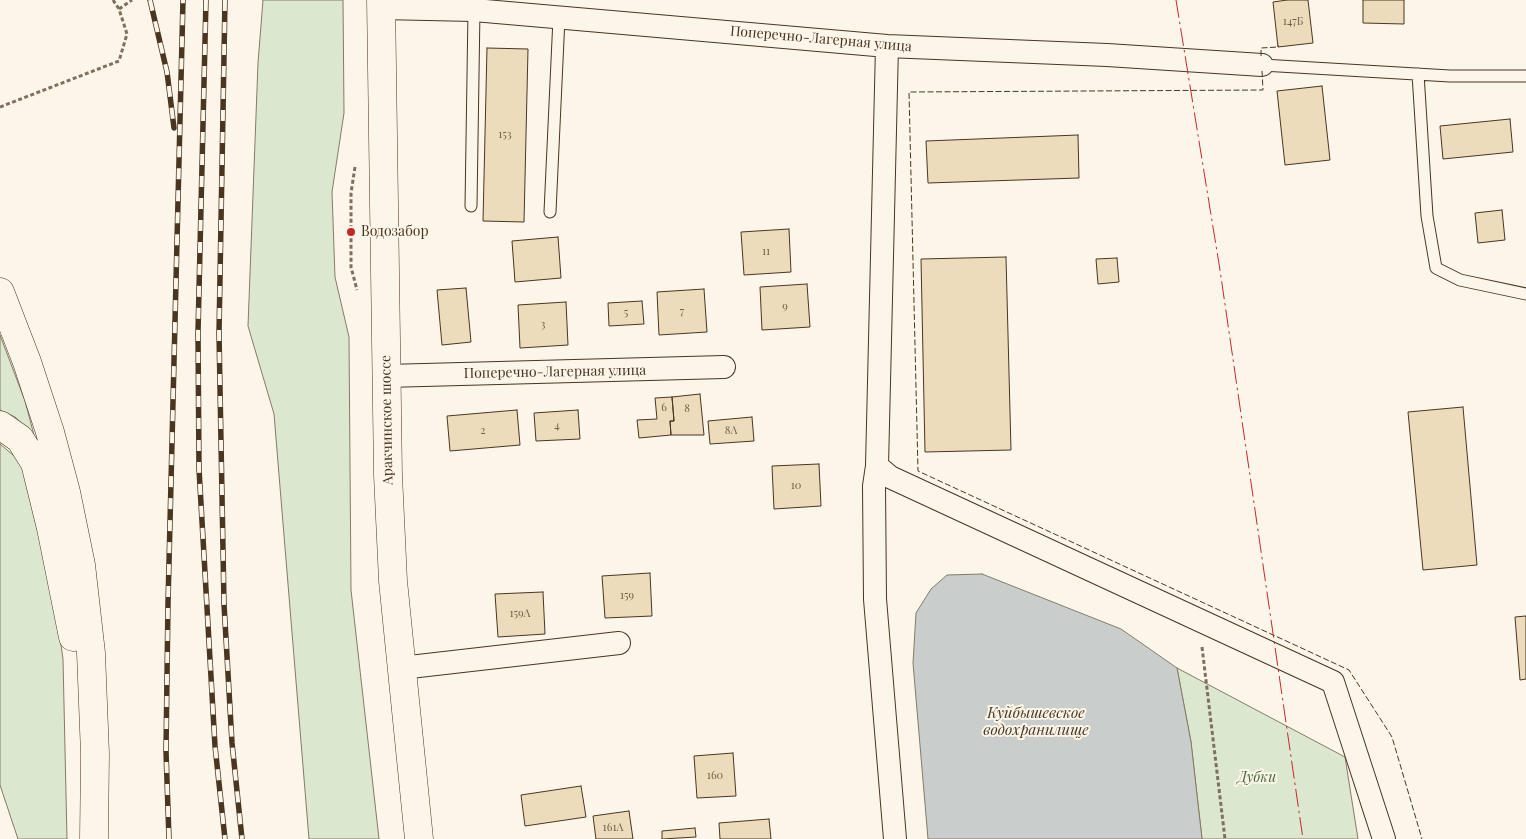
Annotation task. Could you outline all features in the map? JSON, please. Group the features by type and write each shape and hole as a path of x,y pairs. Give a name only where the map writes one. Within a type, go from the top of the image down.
{"main road":[{"name":"Аракчинское шоссе","path":"381,4 386,376 392,572 400,668 420,839"},
{"path":"0,292 27,362 47,423 70,510 81,564 91,653 96,754 94,839"},
{"path":"0,425 20,439 35,463 51,528 96,754"}],"street":[{"name":"Поперечно-Лагерная улица","path":"381,4 474,10 888,46 1106,55 1262,65"},
{"path":"888,46 874,486 875,598 895,839"},
{"name":"Поперечно-Лагерная улица","path":"386,376 724,367"},
{"path":"876,466 890,477 1333,682 1384,839"},
{"path":"400,668 619,643"}],"lane":[{"path":"471,206 474,10"},
{"path":"550,212 559,18"},
{"path":"1262,65 1418,74 1526,76"},
{"path":"1418,74 1427,216 1436,268 1460,280 1526,294"}],"path":[{"path":"0,107 119,61 127,34 119,9 113,0"},
{"path":"119,9 132,0"},
{"path":"1198,619 1225,839"}],"green space":[{"path":"263,0 343,0 344,113 332,192 335,277 349,337 351,590 379,839 309,839 274,414 248,326 258,63"},
{"path":"0,335 25,401 34,435 15,417 0,410"},
{"path":"0,444 21,462 53,587 63,659 67,839 18,839 0,785"},
{"name":"Дубки","path":"1177,668 1345,757 1358,839 1202,839 1191,742"}],"water":[{"name":"Куйбышевское водохранилище","path":"982,574 1121,629 1177,668 1191,742 1202,839 928,839 913,663 916,613 931,589 947,575"}],"building":[{"path":"1308,0 1313,43 1278,47 1273,2"},
{"path":"1363,0 1404,0 1404,24 1363,23"},
{"path":"487,48 528,49 524,222 483,221"},
{"path":"1322,86 1330,160 1285,165 1277,91"},
{"path":"1510,119 1513,152 1443,159 1440,126"},
{"path":"1078,135 1079,178 928,183 926,141"},
{"path":"1502,210 1505,240 1478,243 1475,213"},
{"path":"789,229 791,272 744,275 741,232"},
{"path":"558,237 561,278 515,282 512,241"},
{"path":"1006,257 1011,450 925,452 921,259"},
{"path":"1117,258 1119,282 1098,284 1096,259"},
{"path":"807,284 810,327 762,330 760,287"},
{"path":"466,288 471,342 442,345 437,290"},
{"path":"704,289 707,332 659,335 657,292"},
{"path":"642,301 644,324 609,326 608,303"},
{"path":"566,302 568,345 520,348 518,305"},
{"path":"700,394 704,435 671,435 670,421 674,421 672,397"},
{"path":"672,397 674,421 670,421 671,435 639,438 637,420 657,419 655,398"},
{"path":"1463,407 1477,565 1423,570 1408,412"},
{"path":"517,410 520,445 450,451 447,416"},
{"path":"578,410 580,439 536,441 534,413"},
{"path":"752,417 754,441 710,444 708,421"},
{"path":"819,464 821,506 774,509 772,466"},
{"path":"650,573 652,616 605,618 602,576"},
{"path":"543,592 545,634 498,637 495,594"},
{"path":"1526,616 1526,679 1520,680 1515,617"},
{"path":"733,753 736,796 697,798 694,756"},
{"path":"581,786 586,817 525,826 521,795"},
{"path":"629,811 633,839 596,839 593,816"},
{"path":"769,819 771,839 720,839 719,823"},
{"path":"695,828 696,837 662,839 662,831"}],"railway":[{"path":"150,0 167,72 174,128"},
{"path":"169,839 166,751 168,603 183,0"},
{"path":"206,0 198,332 199,469 215,746 225,839"},
{"path":"225,0 219,333 224,604 232,743 242,839"}],"fence":[{"path":"1261,56 1261,48 1278,47 1278,45"},
{"path":"1262,71 1263,90 909,92 918,471 1349,670 1392,737 1422,839"}],"power":[{"path":"1176,0 1220,270 1303,839"}],"place":[{"name":"Водозабор","path":"351,232"}]}
